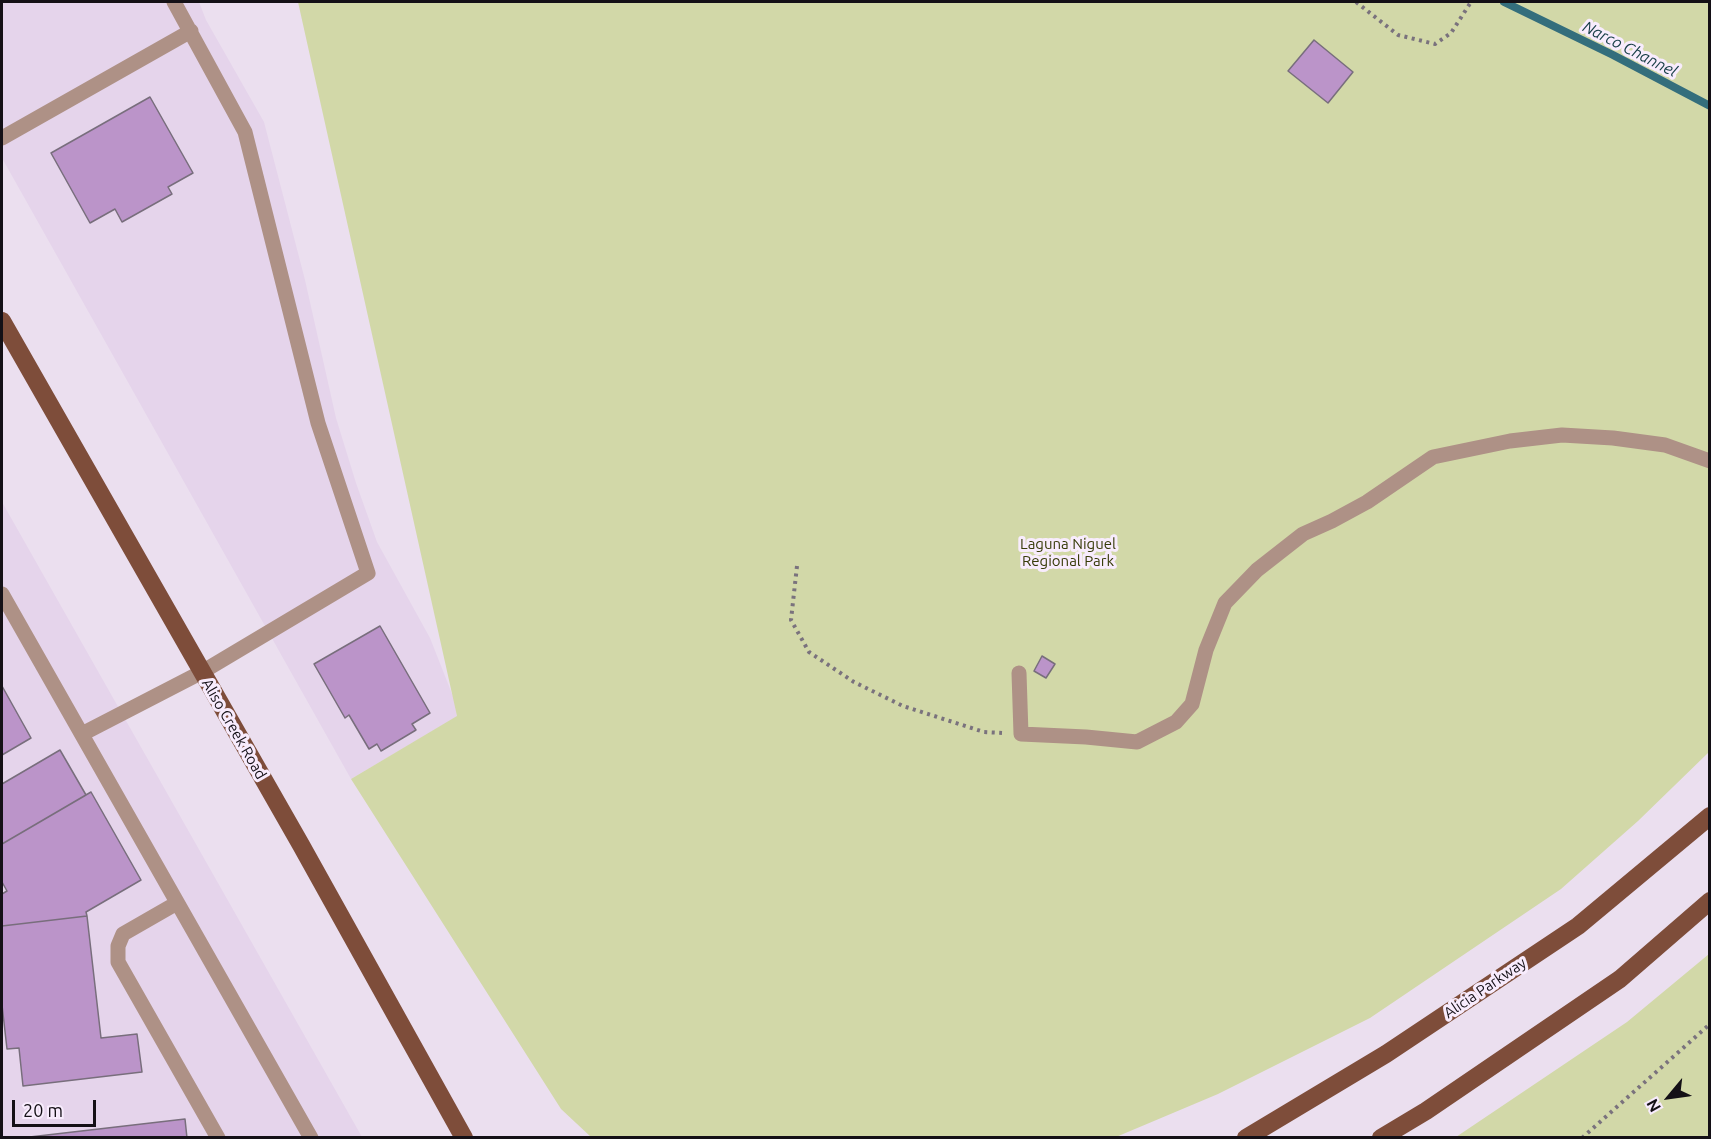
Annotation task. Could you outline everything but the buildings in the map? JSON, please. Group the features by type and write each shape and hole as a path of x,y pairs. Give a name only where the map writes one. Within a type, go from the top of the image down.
{"main road":[{"name":"Aliso Creek Road","path":"2,321 464,1137"},
{"name":"Alicia Parkway","path":"1246,1137 1386,1054 1578,926 1710,816"},
{"path":"1381,1137 1426,1111 1620,979 1710,901"}],"lane":[{"path":"82,734 201,672 368,573 318,423 245,132 174,2"},
{"path":"2,138 190,31"},
{"path":"1019,673 1021,734 1137,742 1176,722 1192,704 1206,650 1225,603 1257,570 1303,534 1367,502 1433,457 1510,441 1562,435 1613,438 1665,445 1710,461"},
{"path":"2,594 311,1137"},
{"path":"177,903 123,934 117,946 118,962 218,1137"}],"path":[{"path":"1356,2 1398,35 1436,44 1451,33 1471,2"},
{"path":"797,566 791,620 809,652 854,682 903,706 984,732"},
{"path":"1582,1137 1710,1024"}],"shaded area":[{"path":"2,2 199,2 206,20 264,122 305,280 336,418 356,483 377,542 430,638 456,704 457,717 351,779 2,158"},
{"path":"2,502 362,1137 2,1137"}],"green space":[{"name":"Laguna Niguel Regional Park","path":"298,2 1709,2 1709,752 1638,821 1561,889 1370,1018 1218,1094 1116,1137 591,1137 561,1109 351,779 457,716"},
{"path":"1709,954 1709,1137 1456,1137 1627,1022"}],"waterway":[{"name":"Narco Channel","path":"1504,2 1613,55 1710,106"}]}
